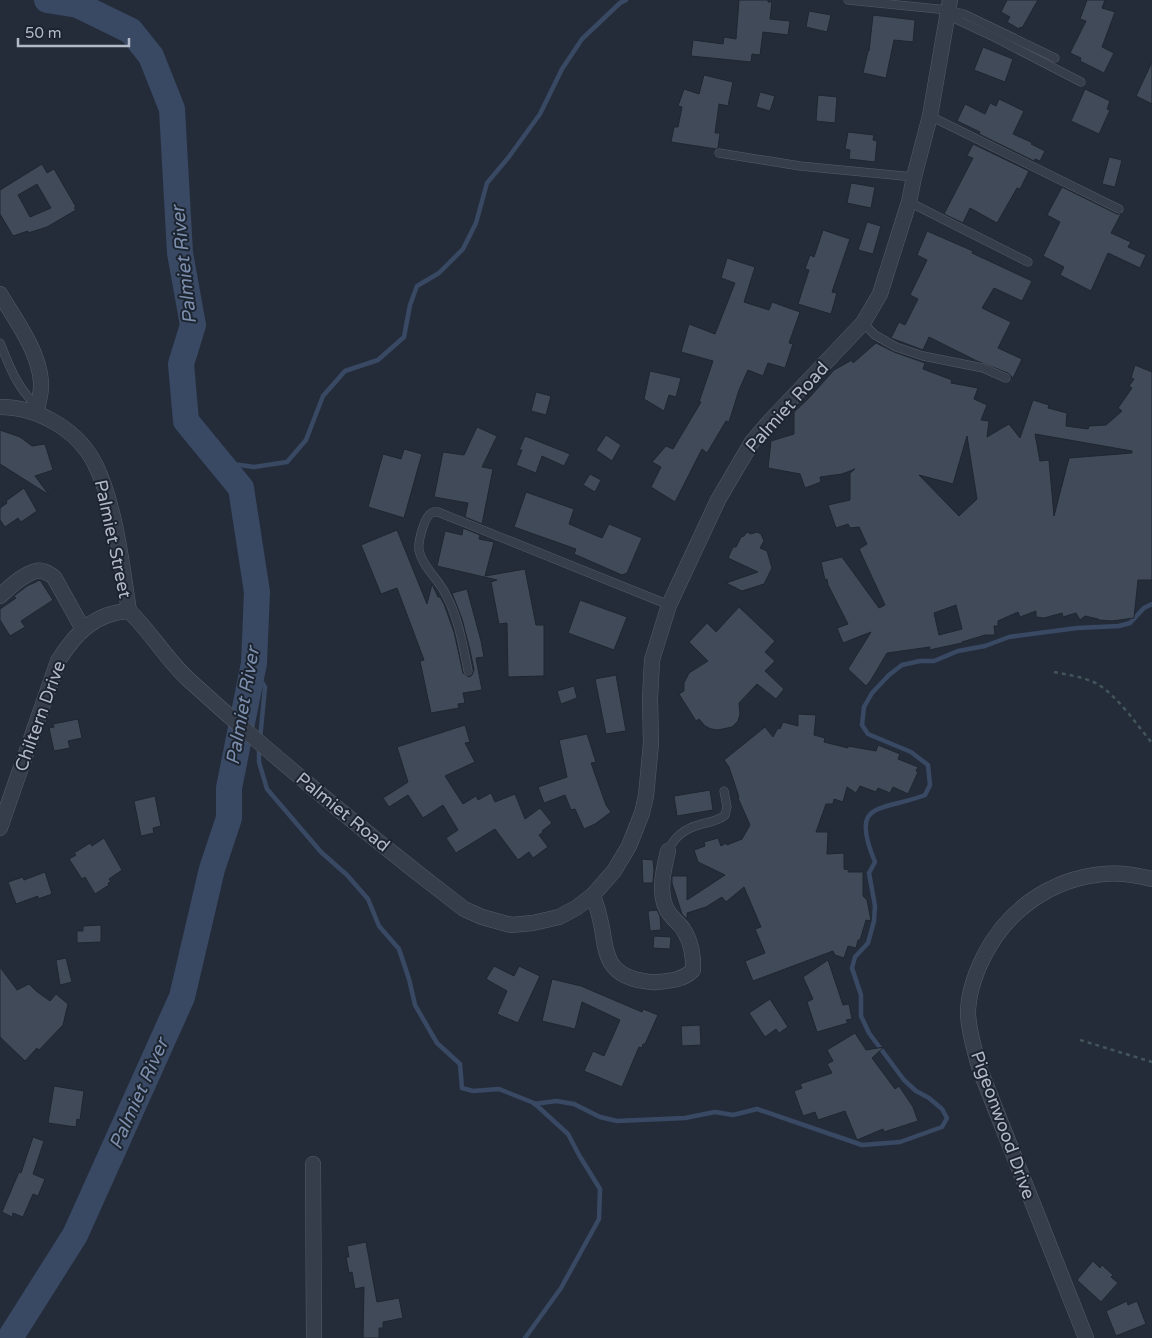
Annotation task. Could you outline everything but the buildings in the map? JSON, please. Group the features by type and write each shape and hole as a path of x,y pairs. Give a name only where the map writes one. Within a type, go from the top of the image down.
{"street":[{"name":"Palmiet Road","path":"129,612 139,620 166,656 187,678 280,760 464,909 482,917 511,924 533,924 559,917 576,908 593,895 614,871 629,846 642,813 649,774 652,660 669,605 718,500 752,442 863,323 880,294 910,202 914,177 930,116 949,8"},
{"path":"0,294 39,365 41,385 37,410"},
{"name":"Palmiet Street","path":"0,407 37,410 60,424 80,444 96,466 108,501 121,557 129,612"},
{"path":"0,596 25,576 36,571 46,572 54,578 83,629"},
{"name":"Chiltern Drive","path":"0,828 58,661 72,640 91,623 115,612 129,612"},
{"path":"593,895 600,916 608,960 613,967 632,978 652,983 679,979 688,975 693,970 690,944 683,930 666,908 663,896 664,867 668,851"},
{"name":"Pigeonwood Drive","path":"1086,1338 980,1070 972,1041 968,1014 971,991 977,969 991,941 1016,911 1038,896 1066,882 1104,873 1132,874 1152,879"},
{"path":"313,1164 314,1338"}],"lane":[{"path":"848,0 949,8 1055,58"},
{"path":"949,8 996,38 1081,82"},
{"path":"930,116 1119,209"},
{"path":"719,153 800,166 914,177"},
{"path":"910,202 946,222 1028,262"},
{"path":"863,323 875,335 896,347 922,356 983,368 1006,378"},
{"path":"0,343 9,368 37,410"},
{"path":"468,670 461,637 446,595 419,550 426,518 433,512 438,512 669,605"},
{"path":"668,851 671,843 681,832 701,824 719,820 725,815 727,807 724,791"}],"path":[{"path":"1054,672 1099,685 1117,702 1152,743"},
{"path":"1080,1040 1152,1062"}],"waterway":[{"name":"Palmiet River","path":"10,1338 75,1235 182,997 212,869 229,818 229,788 254,663 257,592 241,488 186,421 181,364 193,325 180,253 172,109 151,56 131,31 78,5 47,0"},
{"path":"219,462 254,467 287,462 306,440 323,396 345,371 378,360 404,337 410,305 417,286 439,273 463,249 476,223 487,183 540,114 562,69 582,39 620,3 626,0"},
{"path":"534,1104 556,1101 574,1104 600,1117 617,1121 685,1118 715,1112 733,1115 757,1109 862,1145 900,1142 942,1127 947,1118 942,1109 904,1080 869,1033 861,1016 861,995 852,968 855,957 868,943 874,921 875,906 869,873 875,862 868,842 866,828 868,818 873,812 883,807 925,795 930,785 928,765 911,752 868,734 862,725 864,707 872,693 889,675 902,665 920,661 934,661 958,651 985,646 1009,637 1077,628 1119,626 1130,623 1144,608 1152,604"},
{"path":"253,668 265,687 260,739"},
{"path":"259,747 259,762 267,789 321,852 347,875 368,899 379,926 399,949 415,1005 437,1043 460,1064 462,1088 473,1091 499,1089 534,1103 568,1134 600,1189 599,1219 561,1288 525,1338"}]}
